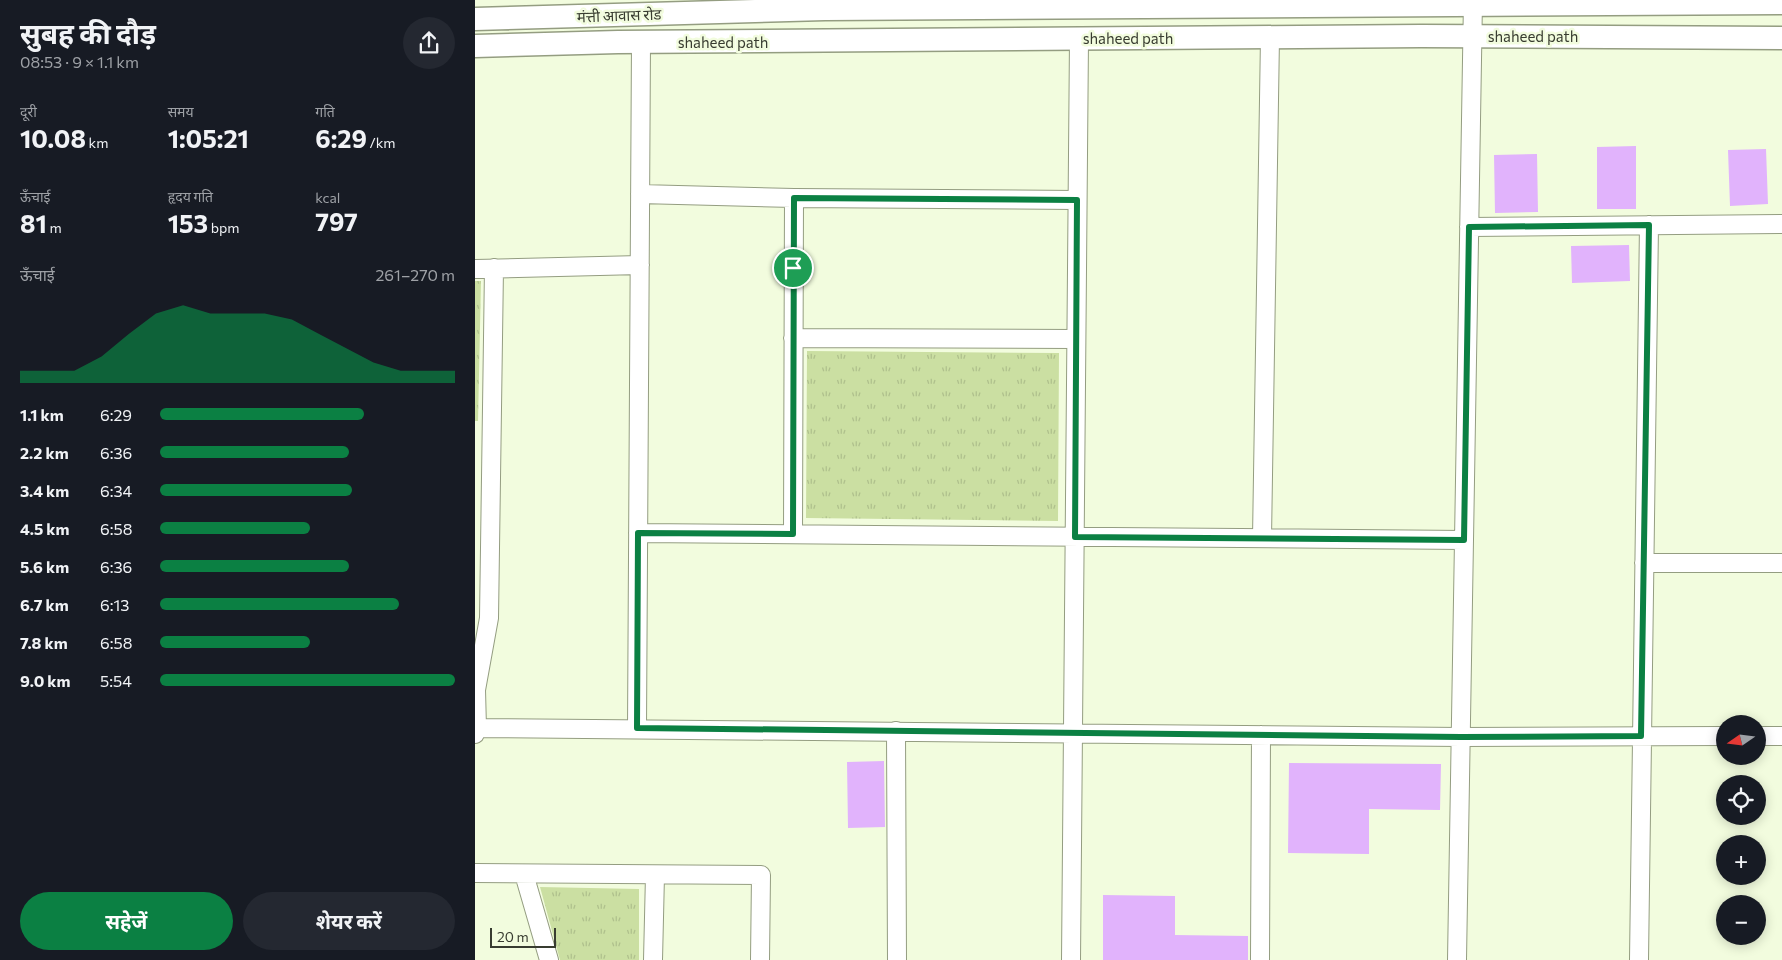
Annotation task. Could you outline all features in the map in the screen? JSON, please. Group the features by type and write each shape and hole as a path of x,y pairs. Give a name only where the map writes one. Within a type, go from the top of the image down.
{"street":[{"name":"मंत्ती आवास रोड","path":"475,19 779,5 1473,2 1782,3"},
{"path":"1457,960 1473,2"},
{"name":"shaheed path","path":"475,46 641,42 1079,38 1472,36 1782,38"},
{"path":"1263,538 1270,37"},
{"path":"1071,960 1079,38"},
{"path":"637,728 641,42"},
{"path":"640,194 794,198 1077,200"},
{"path":"793,534 794,198"},
{"path":"1469,227 1782,224"},
{"path":"1639,960 1649,225"},
{"path":"475,269 640,265"},
{"path":"495,268 483,432 482,558 489,618 476,689 476,731 637,728 1461,737 1716,736"},
{"path":"793,338 1076,339"},
{"path":"638,533 1464,540"},
{"path":"1644,563 1782,563"},
{"path":"896,731 897,960"},
{"path":"1260,960 1261,735"},
{"path":"1766,736 1782,736"},
{"path":"475,873 761,875 760,960"},
{"path":"524,874 549,960"},
{"path":"653,960 655,874"}],"green space":[{"path":"475,281 481,281 478,421 475,421"},
{"path":"807,351 1059,353 1058,521 806,518"},
{"path":"540,887 639,889 639,960 560,960"}],"building":[{"path":"1636,146 1636,209 1597,209 1597,147"},
{"path":"1766,149 1768,204 1730,206 1728,150"},
{"path":"1537,154 1538,212 1495,213 1494,155"},
{"path":"1629,245 1630,281 1572,283 1571,246"},
{"path":"884,761 885,827 848,828 847,762"},
{"path":"1289,763 1441,764 1440,810 1369,809 1369,854 1288,853"},
{"path":"1103,895 1175,896 1175,935 1248,936 1248,960 1103,960"}],"route":[{"path":"794,198 1077,200 1075,537 1464,540 1469,227 1649,225 1641,736 1461,737 637,728 638,533 793,534 793,268 794,198"}]}
